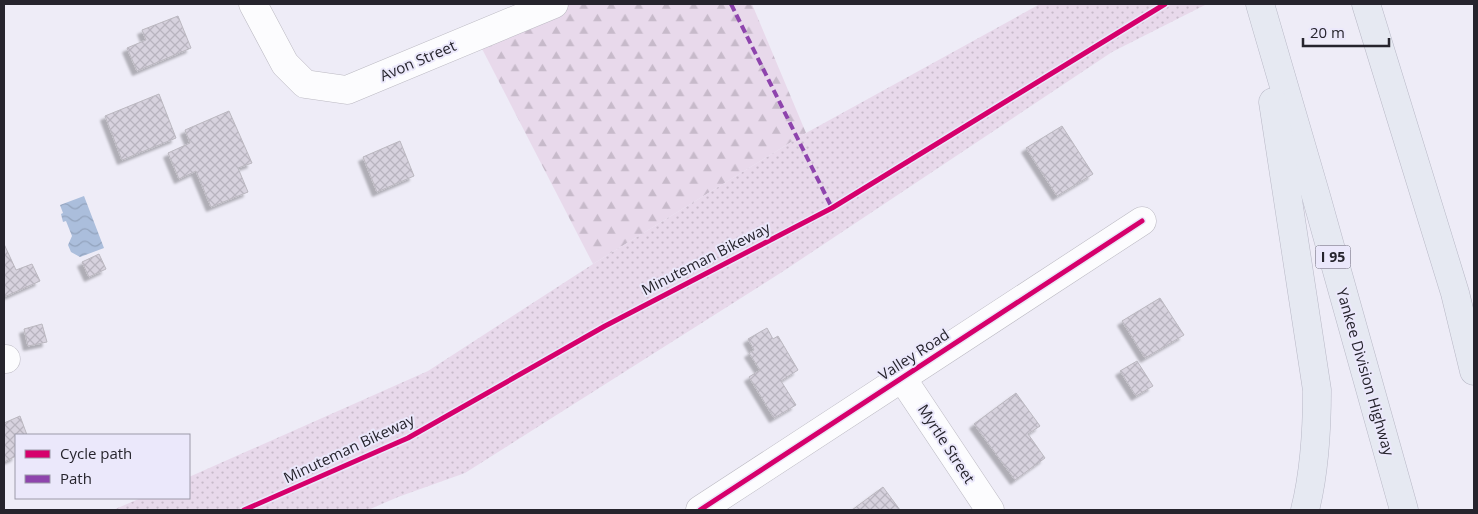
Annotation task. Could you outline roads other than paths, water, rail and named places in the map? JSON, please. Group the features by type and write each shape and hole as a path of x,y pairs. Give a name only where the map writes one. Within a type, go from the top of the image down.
{"highway":[{"path":"1259,4 1317,390 1317,432 1312,482 1305,510"},
{"name":"Yankee Division Highway","path":"1259,4 1316,196 1404,510"},
{"path":"1366,4 1455,293 1470,345 1474,371"}],"street":[{"name":"Avon Street","path":"253,4 284,64 305,84 346,90 554,4"},
{"name":"Valley Road","path":"700,510 1142,222"},
{"name":"Myrtle Street","path":"902,378 990,510"}],"water":[{"path":"84,196 104,248 80,257 71,252 68,245 72,236 66,221 63,222 61,214 63,213 60,205"}]}
